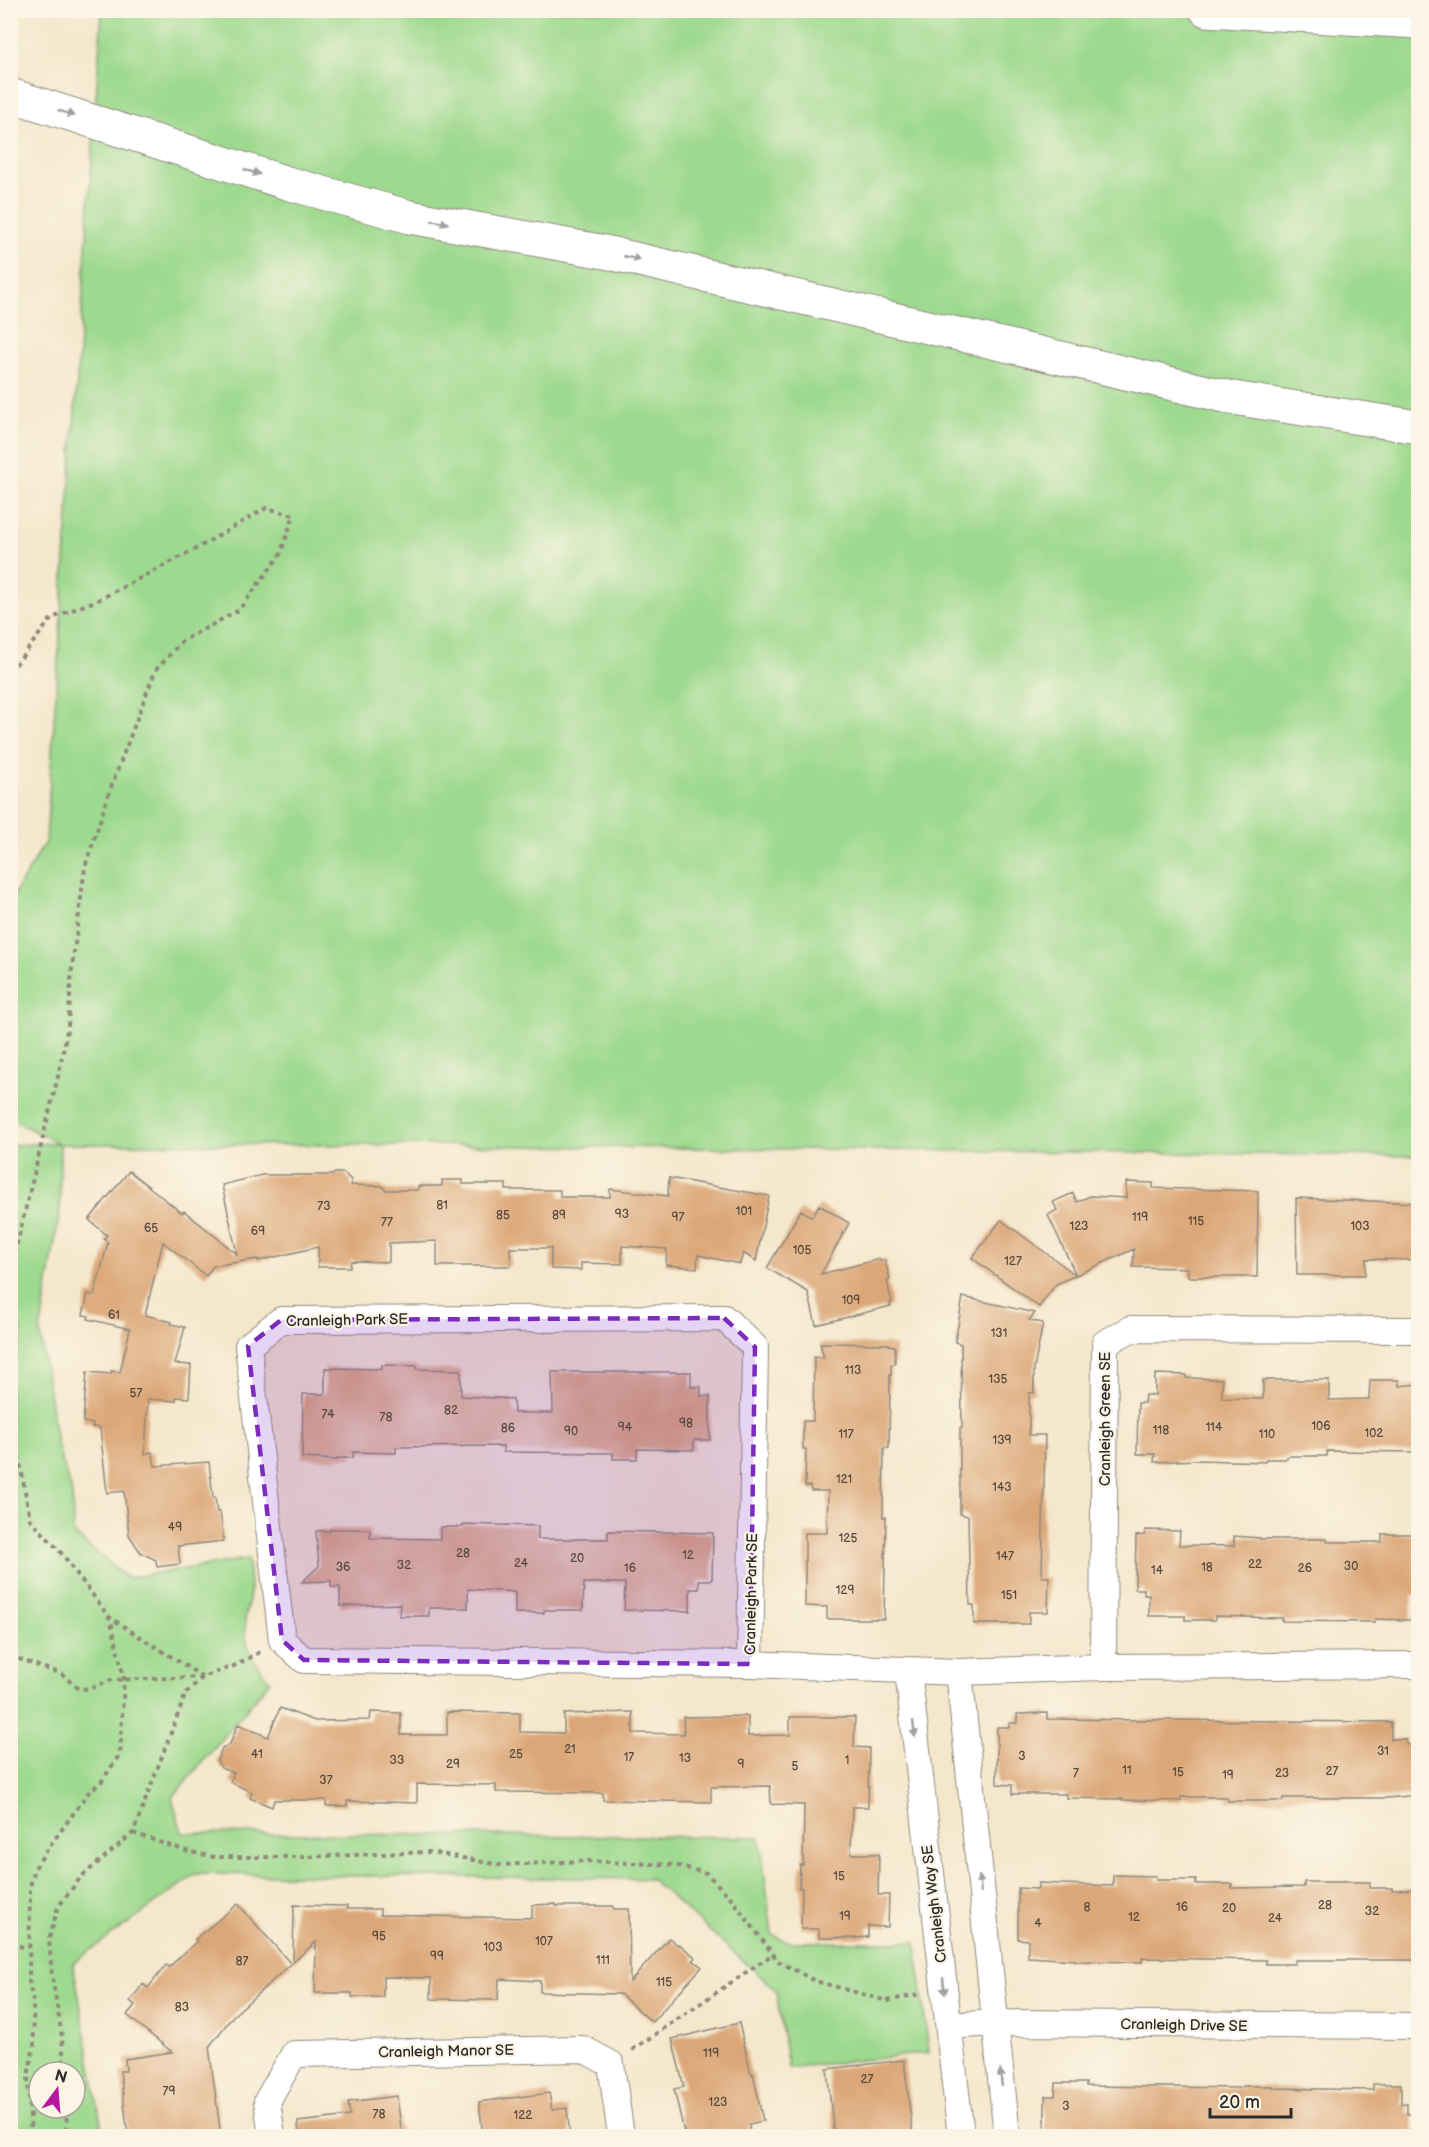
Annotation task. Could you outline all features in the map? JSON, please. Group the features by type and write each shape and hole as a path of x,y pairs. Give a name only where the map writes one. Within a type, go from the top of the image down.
{"highway":[{"path":"1206,10 1419,22"},
{"path":"10,95 287,183 410,217 605,252 1233,398 1419,427"}],"street":[{"name":"Cranleigh Park SE","path":"750,1664 755,1347 724,1318 281,1320 248,1346 282,1640 304,1660 750,1664 959,1672"},
{"name":"Cranleigh Green SE","path":"1103,1667 1105,1343 1131,1329 1419,1330"},
{"path":"1007,2136 959,1672 1103,1667 1419,1665"},
{"name":"Cranleigh Way SE","path":"908,1671 961,2136"},
{"name":"Cranleigh Drive SE","path":"949,2026 995,2023 1419,2026"},
{"name":"Cranleigh Manor SE","path":"272,2136 267,2101 294,2054 583,2049 611,2064"},
{"path":"611,2064 621,2136"}],"path":[{"path":"10,672 52,618 100,599 194,550 266,508 294,515 280,555 239,610 182,641 155,671 110,790 85,867 72,967 68,1026 14,1256 12,1418 30,1519 63,1555 110,1617 203,1677"},
{"path":"31,2136 28,2076 34,2046 28,1948 30,1886 35,1868 89,1792 102,1781 120,1754 124,1679 110,1617"},
{"path":"10,1656 62,1674 78,1688 89,1689 111,1680 203,1677 234,1666 282,1640"},
{"path":"63,2060 49,1939 58,1907 81,1877 133,1833 186,1694 203,1677"},
{"path":"133,1833 186,1851 214,1857 302,1857 430,1852 500,1865 586,1861 674,1866 706,1873 731,1898 778,1961 815,1982 887,2001 926,1993"},
{"path":"10,1944 28,1948"},
{"path":"611,2064 773,1954"},
{"path":"66,2120 67,2136"}],"highlighted area":[{"path":"724,1318 755,1347 750,1664 304,1660 282,1640 248,1346 281,1320"}],"green space":[{"path":"102,11 1418,11 1418,1156 434,1145 60,1144 60,1210 40,1332 57,1444 72,1493 73,1533 127,1578 248,1559 250,1590 245,1633 258,1666 270,1681 172,1798 182,1833 760,1837 772,1935 789,1942 916,1942 929,2053 788,2068 776,1990 651,1879 196,1874 73,1963 103,2136 11,2136 10,1289 14,1264 11,1281 11,1145 58,1143 11,1119 10,902 46,841"}],"building":[{"path":"129,1171 237,1254 222,1185 262,1175 344,1173 351,1180 351,1185 382,1186 386,1190 418,1190 418,1186 442,1186 442,1180 463,1180 463,1184 506,1184 506,1190 560,1190 560,1197 610,1197 610,1189 668,1196 669,1178 769,1196 756,1261 743,1253 740,1264 698,1255 697,1268 666,1265 667,1249 622,1246 622,1264 581,1263 581,1270 551,1269 551,1248 510,1248 511,1266 437,1266 437,1241 389,1243 389,1262 351,1261 350,1267 318,1267 318,1247 258,1261 258,1259 213,1266 206,1276 163,1242 145,1315 185,1327 175,1364 191,1365 189,1398 176,1397 176,1401 148,1399 145,1454 152,1452 155,1466 209,1462 213,1497 215,1497 217,1512 220,1512 224,1541 178,1546 180,1564 157,1567 156,1560 141,1553 129,1535 124,1491 107,1493 100,1428 83,1422 87,1372 111,1374 111,1371 120,1372 130,1329 88,1319 89,1316 83,1315 88,1294 94,1295 108,1242 104,1239 107,1235 89,1220"},
{"path":"1126,1182 1153,1183 1153,1188 1258,1191 1257,1277 1188,1277 1188,1268 1133,1267 1134,1249 1076,1275 1048,1215 1057,1210 1053,1202 1073,1193 1077,1202 1090,1196 1126,1198"},
{"path":"1296,1198 1419,1203 1419,1260 1366,1259 1365,1275 1297,1275"},
{"path":"819,1205 849,1223 821,1274 880,1259 880,1261 885,1260 890,1280 887,1281 891,1306 816,1325 808,1292 767,1268 801,1210 812,1217"},
{"path":"1001,1220 1076,1275 1056,1284 1039,1307 972,1258"},
{"path":"963,1297 1035,1313 1029,1320 1043,1323 1034,1369 1034,1393 1029,1393 1029,1435 1045,1435 1042,1577 1049,1577 1048,1612 1029,1612 1029,1624 974,1624 974,1605 970,1605 968,1516 960,1514 961,1344 955,1342"},
{"path":"820,1343 895,1346 895,1364 891,1365 890,1375 889,1448 884,1448 883,1517 886,1517 884,1619 827,1619 827,1607 805,1606 805,1533 827,1533 828,1491 811,1491 810,1486 805,1486 806,1449 803,1449 803,1421 813,1421 814,1357 824,1358"},
{"path":"382,1365 461,1370 461,1396 513,1399 514,1413 553,1413 552,1372 691,1372 691,1387 701,1387 701,1396 710,1396 710,1440 694,1440 694,1450 637,1449 637,1459 613,1459 613,1453 503,1452 503,1446 396,1447 396,1453 353,1452 353,1458 337,1458 337,1460 302,1458 303,1394 325,1394 325,1368 382,1369"},
{"path":"1155,1374 1222,1379 1222,1398 1263,1399 1263,1380 1329,1380 1329,1400 1369,1399 1370,1380 1399,1380 1399,1386 1419,1384 1419,1452 1327,1451 1327,1456 1290,1456 1287,1459 1266,1459 1265,1462 1196,1460 1154,1462 1155,1454 1137,1454 1138,1403 1144,1403 1145,1395 1155,1395"},
{"path":"463,1524 538,1526 538,1539 608,1539 608,1531 713,1533 712,1580 699,1580 699,1589 690,1589 690,1611 624,1610 625,1583 584,1583 583,1610 515,1613 515,1592 468,1589 468,1608 429,1608 429,1616 399,1616 400,1604 340,1606 340,1587 331,1587 331,1581 302,1582 319,1566 316,1531 370,1529 370,1538 440,1539 440,1527 463,1527"},
{"path":"1145,1530 1180,1531 1179,1545 1234,1546 1234,1536 1260,1539 1327,1539 1327,1542 1382,1542 1382,1534 1419,1534 1419,1595 1412,1595 1411,1620 1282,1621 1282,1618 1215,1616 1215,1620 1185,1620 1185,1616 1149,1616 1149,1595 1144,1595 1144,1589 1135,1589 1136,1536 1145,1535"},
{"path":"280,1708 315,1721 370,1720 371,1712 401,1713 401,1735 447,1735 447,1712 520,1713 520,1732 564,1733 564,1714 633,1712 633,1733 684,1734 683,1717 748,1716 748,1736 790,1735 790,1717 855,1717 854,1747 869,1748 868,1807 852,1807 851,1854 879,1854 878,1895 889,1895 888,1927 868,1926 868,1937 857,1938 819,1938 819,1929 801,1929 802,1888 799,1888 800,1865 803,1865 804,1805 771,1804 770,1786 711,1787 711,1802 603,1800 603,1793 496,1792 496,1785 417,1784 417,1803 347,1801 347,1806 326,1806 326,1800 274,1800 272,1807 250,1798 252,1792 230,1782 234,1773 221,1768 217,1761 222,1748 230,1744 238,1724 268,1737"},
{"path":"1047,1713 1047,1719 1391,1722 1391,1739 1406,1739 1406,1745 1419,1744 1419,1795 1387,1798 1283,1798 1283,1801 1228,1801 1227,1797 1181,1797 1181,1801 1066,1798 1066,1794 1012,1794 1012,1785 997,1784 997,1727 1009,1727 1009,1723 1017,1723 1017,1714"},
{"path":"1113,1875 1156,1876 1156,1880 1196,1880 1196,1884 1232,1884 1232,1888 1304,1887 1304,1882 1370,1882 1370,1888 1419,1889 1419,1960 1295,1960 1295,1964 1266,1964 1266,1960 1142,1958 1142,1962 1076,1961 1028,1957 1028,1940 1018,1939 1018,1888 1038,1889 1038,1883 1113,1886"},
{"path":"238,1904 291,1964 233,2016 209,2047 221,2136 128,2136 120,2071 126,2071 125,2059 172,2052 127,2015 135,2005 130,2001 143,1984 148,1988 166,1965 169,1967 197,1941 195,1939"},
{"path":"556,1904 556,1906 613,1906 614,1909 629,1909 630,1982 669,1938 695,1957 693,1960 702,1967 652,2022 620,1994 540,1992 540,1981 499,1979 498,2000 431,1999 431,1978 383,1977 383,1997 352,1997 352,1993 315,1993 316,1942 293,1962 294,1905 380,1909 380,1915 532,1918 532,1905"},
{"path":"739,2023 763,2121 749,2124 750,2136 685,2136 674,2089 684,2087 672,2039"},
{"path":"904,2060 913,2136 834,2136 827,2069"},
{"path":"1056,2083 1086,2083 1086,2086 1242,2088 1242,2086 1273,2086 1273,2088 1373,2090 1373,2084 1401,2084 1401,2104 1407,2104 1407,2114 1413,2114 1414,2136 1045,2136 1045,2096 1055,2096"},
{"path":"549,2093 552,2110 567,2108 570,2136 483,2136 479,2102"},
{"path":"397,2096 402,2136 299,2136 298,2122 350,2116 348,2102"}]}
